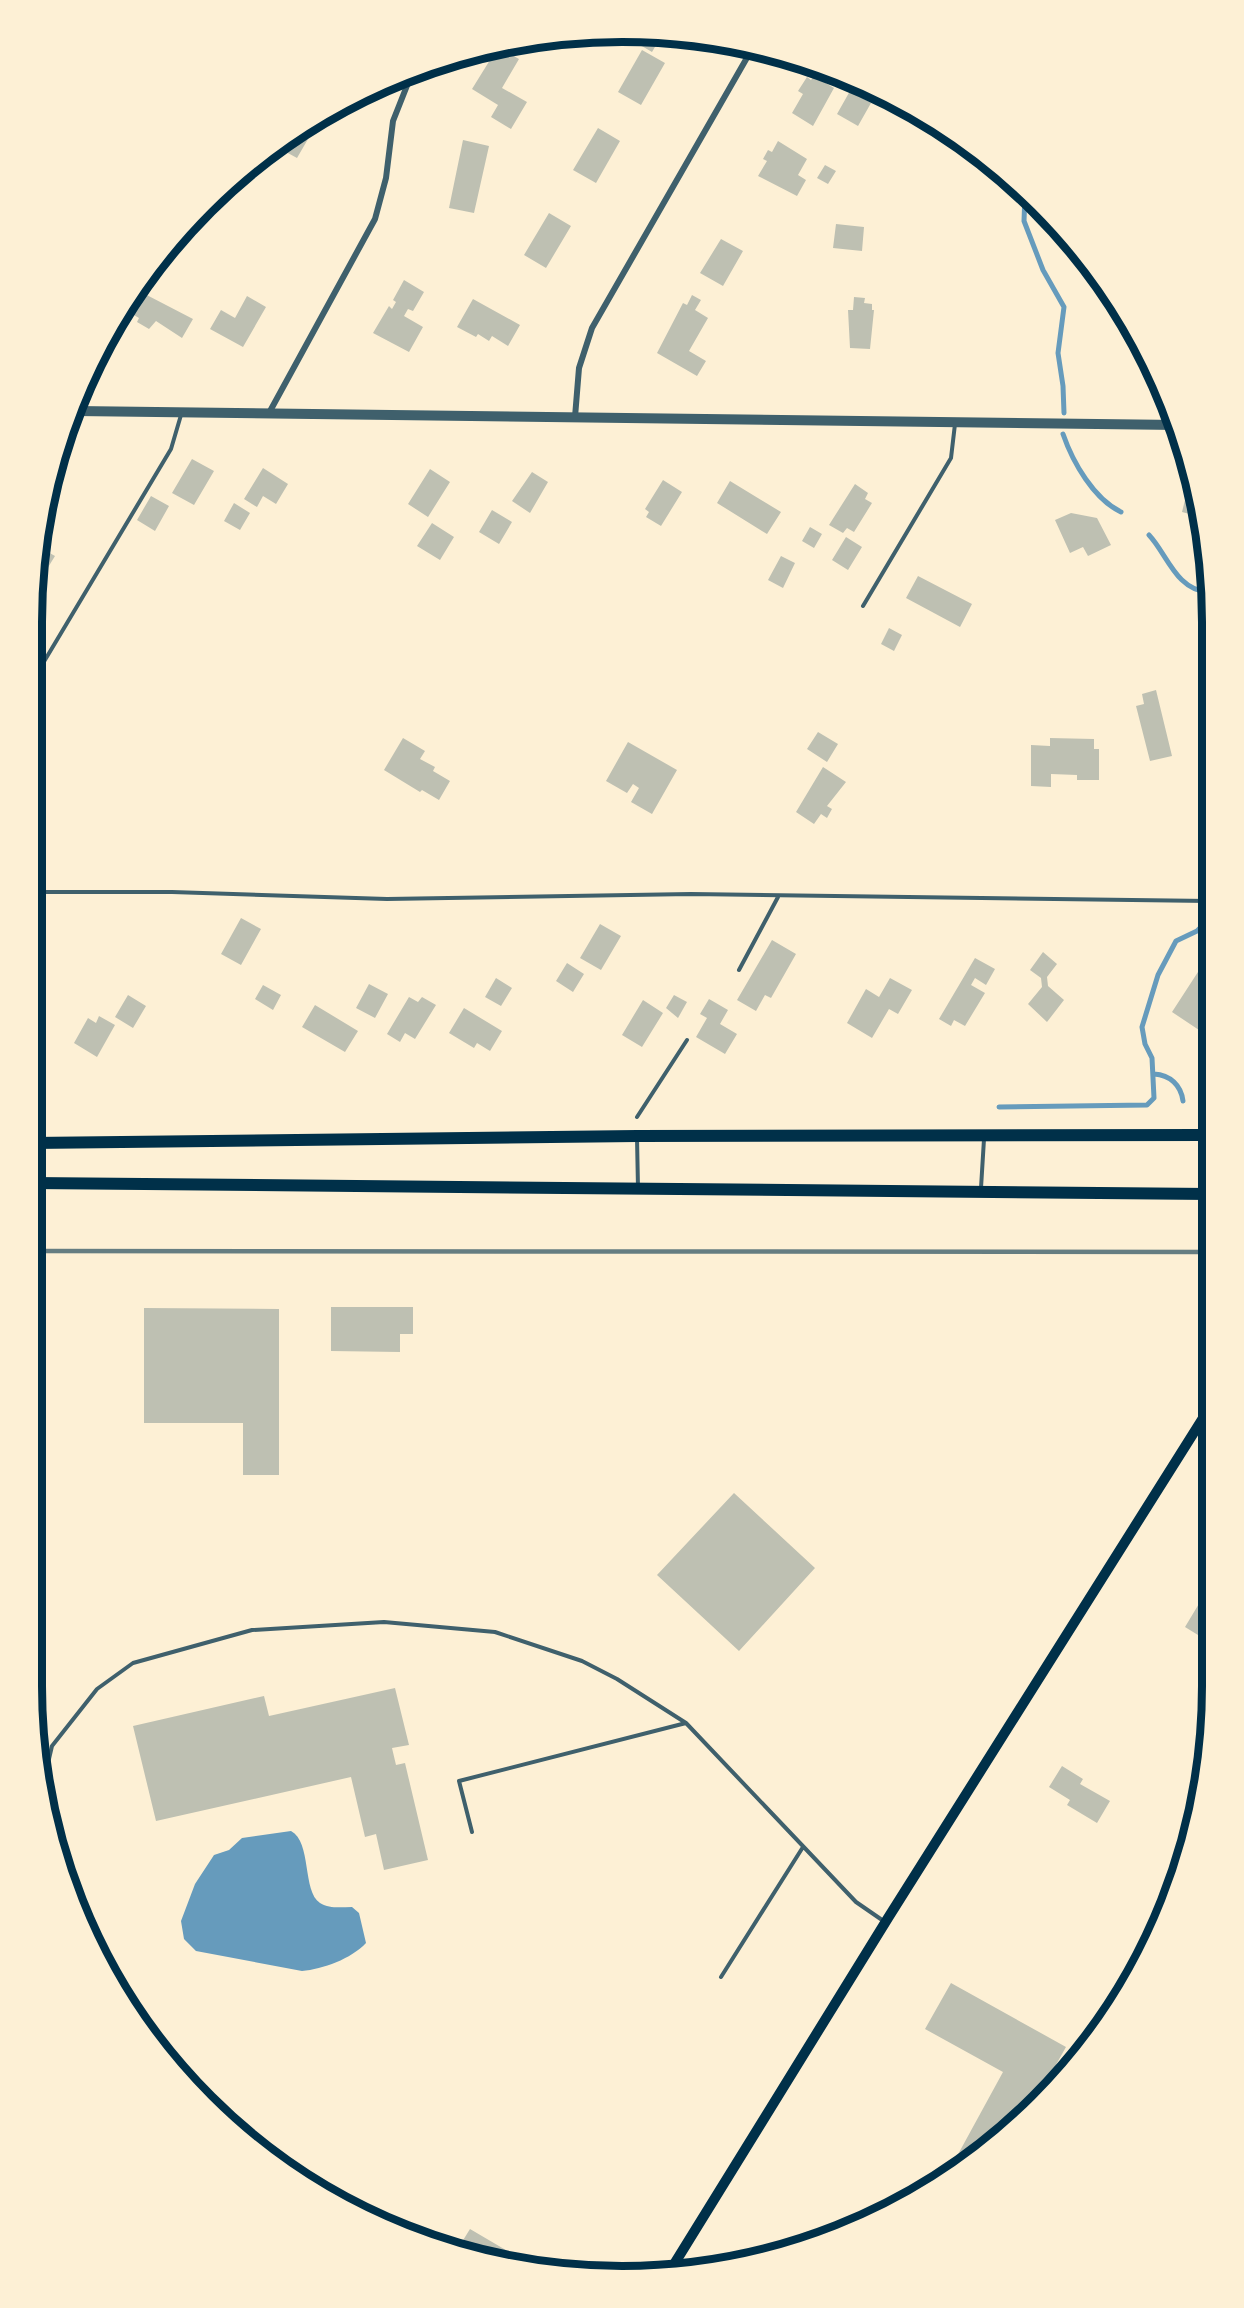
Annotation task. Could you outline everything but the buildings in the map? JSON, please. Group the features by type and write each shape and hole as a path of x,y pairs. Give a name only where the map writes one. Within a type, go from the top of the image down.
{"main road":[{"path":"42,1143 637,1136 1202,1135"},
{"path":"42,1183 1202,1194"},
{"path":"675,2263 1202,1420"}],"street":[{"path":"575,417 579,368 592,328 748,56"},
{"path":"269,413 375,219 384,187 393,121 407,83"},
{"path":"82,411 1167,425"}],"lane":[{"path":"42,665 171,449 182,412"},
{"path":"863,606 951,458 955,423"},
{"path":"42,892 172,892 387,898 569,894 1202,900"},
{"path":"739,970 778,897"},
{"path":"637,1118 687,1040"},
{"path":"637,1136 638,1188"},
{"path":"980,1192 984,1136"},
{"path":"48,1765 52,1746 97,1689 133,1663 252,1630 384,1622 495,1632 582,1661 617,1679 686,1723 856,1902 886,1922"},
{"path":"472,1832 459,1781 686,1723"},
{"path":"721,1977 803,1847"}],"water":[{"path":"291,1831 302,1845 314,1897 324,1905 352,1907 359,1913 366,1943 353,1954 336,1962 302,1971 196,1951 184,1939 181,1921 195,1884 214,1855 229,1850 242,1838"}],"waterway":[{"path":"1025,205 1024,221 1043,270 1064,307 1058,353 1064,413"},
{"path":"1063,434 1072,457 1093,489 1121,512"},
{"path":"1149,535 1180,578 1188,585 1201,591"},
{"path":"999,1107 1147,1105 1154,1098 1152,1058 1145,1044 1142,1027 1158,975 1176,941 1197,931 1202,926"},
{"path":"1154,1074 1165,1076 1174,1082 1180,1090 1183,1101"}],"railway":[{"path":"42,1251 1202,1252"}]}
